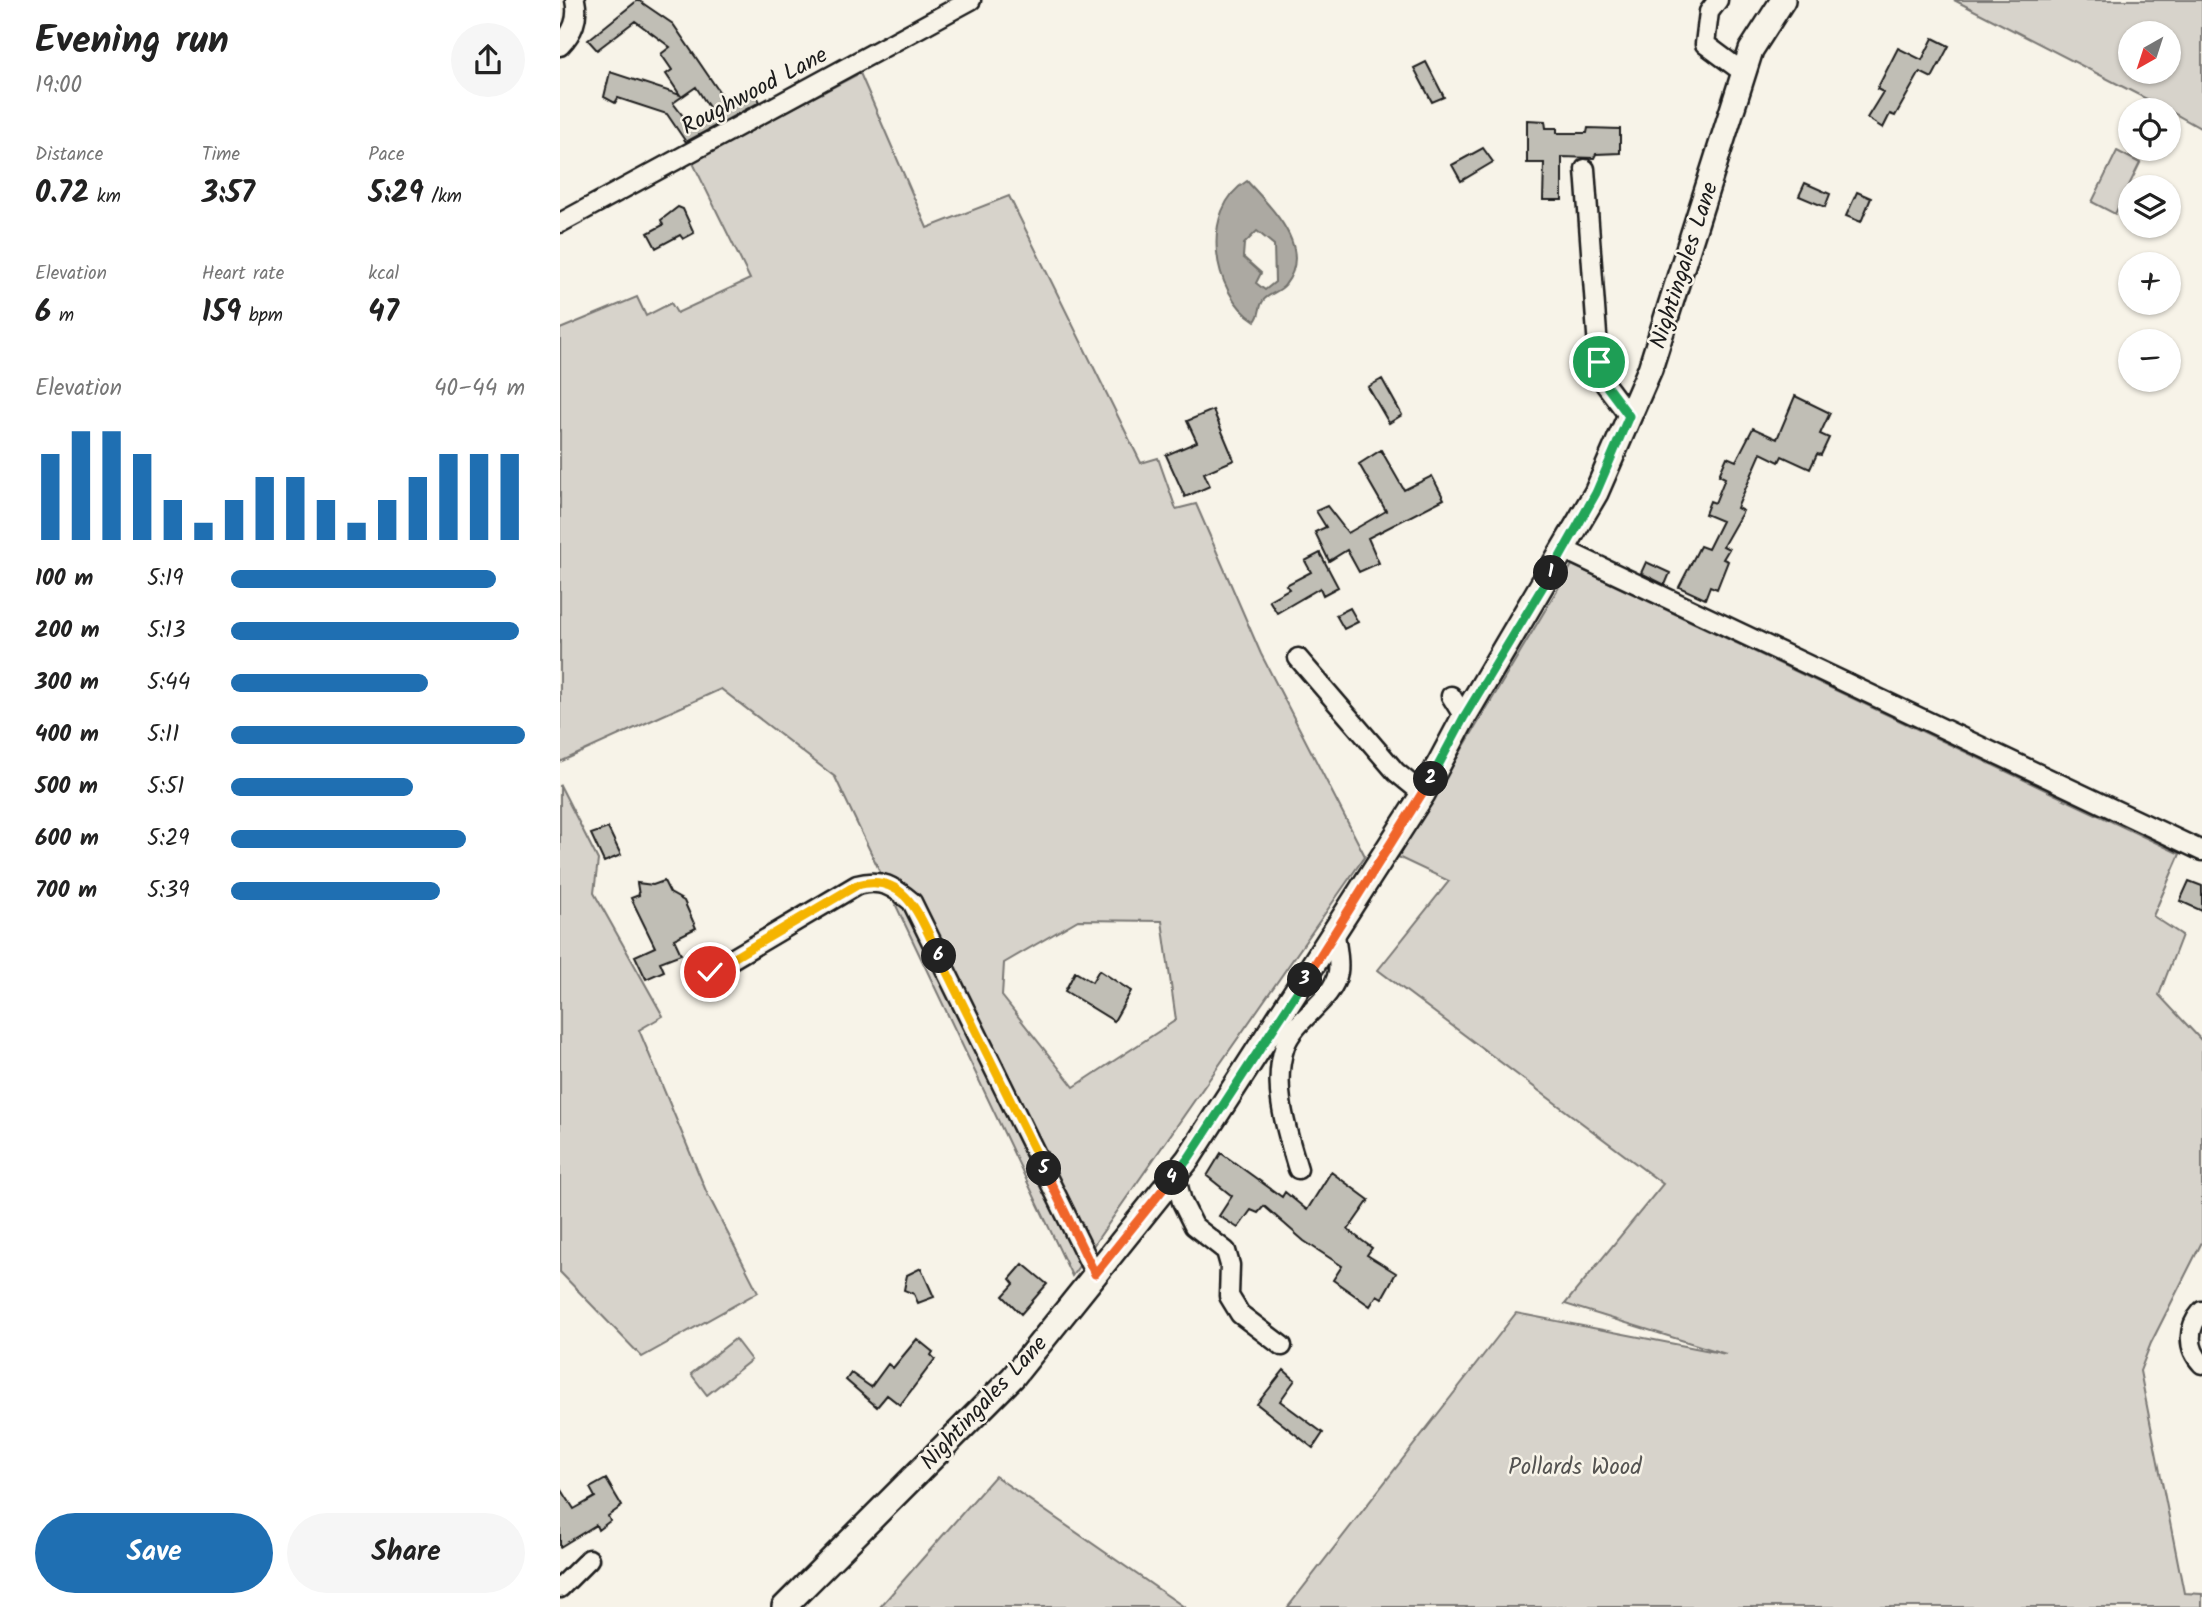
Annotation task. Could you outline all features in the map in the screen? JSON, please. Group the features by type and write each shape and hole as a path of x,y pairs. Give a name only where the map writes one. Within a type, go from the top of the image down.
{"main road":[{"name":"Nightingales Lane","path":"784,1607 1013,1377 1188,1159 1423,794 1464,717 1565,550 1596,493 1650,369 1751,50 1783,0"}],"street":[{"path":"560,46 569,36 578,15 575,0"},
{"name":"Roughwood Lane","path":"560,222 971,0"},
{"path":"1718,0 1709,12 1705,44 1744,73"},
{"path":"1585,169 1599,362 1605,384 1629,416"},
{"path":"1565,550 2202,851"},
{"path":"1298,658 1396,772 1423,794"},
{"path":"1451,696 1464,717"},
{"path":"710,972 857,885 874,880 893,886 912,902 1095,1274"},
{"path":"1298,1169 1285,1124 1280,1086 1282,1059 1289,1038 1334,984 1338,970 1335,933"},
{"path":"1175,1174 1182,1202 1194,1226 1226,1251 1230,1265 1229,1296 1240,1314 1282,1346"},
{"path":"2202,1311 2195,1318 2189,1334 2194,1355 2202,1364"},
{"path":"560,1587 589,1559"}],"green space":[{"path":"1954,0 2202,0 2202,129 2181,117 2181,98 2145,98"},
{"path":"860,73 927,228 1009,196 1141,463 1158,458 1176,509 1196,504 1261,654 1365,856 1072,1276 835,777 721,689 560,762 560,329 637,297 646,316 671,303 677,313 750,279 692,161","holes":["1078,920 1162,921 1176,1020 1074,1087 1002,996 1004,963"]},
{"path":"2117,151 2118,161 2140,163 2134,175 2118,175 2118,208 2115,214 2092,202"},
{"name":"Pollards Wood","path":"1572,565 2180,854 2153,916 2182,935 2159,995 2202,1041 2202,1242 2151,1343 2140,1371 2184,1593 2202,1594 2202,1607 1288,1607 1516,1313 1726,1354 1565,1304 1663,1184 1378,970 1449,881 1398,857"},
{"path":"560,785 598,860 594,893 663,1016 639,1030 706,1191 758,1292 642,1357 560,1272"},
{"path":"735,1339 751,1360 707,1395 691,1374"},
{"path":"995,1476 1184,1607 880,1607"}],"shaded area":[{"path":"1247,181 1286,229 1295,257 1293,271 1285,285 1265,299 1255,321 1240,308 1229,291 1221,272 1217,251 1217,230 1222,211 1232,194","holes":["1257,231 1274,245 1275,282 1265,290 1256,283 1261,273 1243,257 1244,244"]}],"building":[{"path":"638,0 673,24 729,106 755,92 760,102 686,142 667,114 618,98 615,103 604,97 610,72 680,95 666,74 672,70 661,54 670,47 635,21 597,50 588,40","holes":["696,87 715,117 693,129 673,103"]},
{"path":"1933,38 1949,46 1932,78 1920,72 1895,116 1890,114 1883,128 1867,118 1883,92 1877,89 1898,48 1922,60"},
{"path":"1426,62 1444,97 1432,102 1414,68"},
{"path":"1527,120 1545,121 1546,128 1557,128 1557,133 1587,133 1588,128 1620,129 1620,153 1596,154 1594,158 1562,157 1562,200 1543,200 1544,163 1527,163"},
{"path":"1483,148 1493,162 1461,181 1452,165"},
{"path":"1805,183 1830,194 1825,207 1799,196"},
{"path":"1857,192 1871,198 1861,222 1846,216"},
{"path":"678,207 683,209 694,233 683,239 680,235 656,248 648,233 663,225 661,220"},
{"path":"1382,379 1402,415 1389,423 1368,387"},
{"path":"1795,396 1830,413 1820,434 1829,438 1821,455 1817,454 1810,469 1782,456 1779,462 1761,453 1737,508 1743,511 1723,546 1729,549 1723,559 1728,561 1717,589 1710,586 1705,599 1679,587 1700,546 1708,549 1722,521 1705,514 1710,501 1715,503 1725,478 1719,475 1727,457 1736,461 1753,428 1777,439"},
{"path":"1213,410 1234,460 1204,473 1210,486 1185,497 1166,455 1197,442 1187,421"},
{"path":"1381,450 1404,490 1432,476 1444,499 1368,538 1379,563 1359,572 1347,550 1329,561 1315,532 1326,527 1316,511 1327,506 1348,533 1386,511 1359,464"},
{"path":"1320,553 1338,587 1323,595 1320,588 1277,613 1269,600 1289,589 1286,585 1311,572 1305,561"},
{"path":"1646,562 1670,573 1665,585 1641,573"},
{"path":"1350,608 1358,622 1344,629 1336,615"},
{"path":"608,828 621,855 604,862 591,834"},
{"path":"664,881 670,893 684,901 696,928 674,939 681,954 660,962 664,971 646,979 635,956 655,947 631,898 639,895 637,883 653,885"},
{"path":"2189,881 2202,886 2202,911 2180,901"},
{"path":"1099,970 1131,991 1114,1021 1065,991 1075,972 1092,982"},
{"path":"1221,1153 1282,1197 1285,1192 1307,1210 1331,1172 1369,1200 1348,1230 1372,1248 1367,1255 1396,1273 1382,1298 1377,1295 1370,1306 1333,1280 1342,1266 1304,1241 1264,1206 1258,1213 1251,1210 1238,1228 1219,1216 1232,1196 1207,1176"},
{"path":"1023,1264 1047,1284 1021,1314 1003,1296 1014,1284 1010,1279"},
{"path":"921,1268 934,1297 918,1303 914,1294 904,1290 907,1275"},
{"path":"917,1339 933,1352 931,1355 935,1359 900,1405 887,1395 877,1407 846,1380 851,1373 871,1387 888,1364 893,1368"},
{"path":"1284,1370 1295,1380 1280,1401 1323,1433 1313,1448 1257,1404"},
{"path":"606,1479 622,1506 608,1516 610,1521 598,1530 596,1525 560,1547 560,1487 574,1509 595,1497 590,1488"}],"route":[{"path":"710,972 857,885 874,880 893,886 912,902 1095,1274 1188,1159 1348,914 1423,794 1464,717 1565,550 1596,493 1629,416 1605,384 1599,362"}]}
